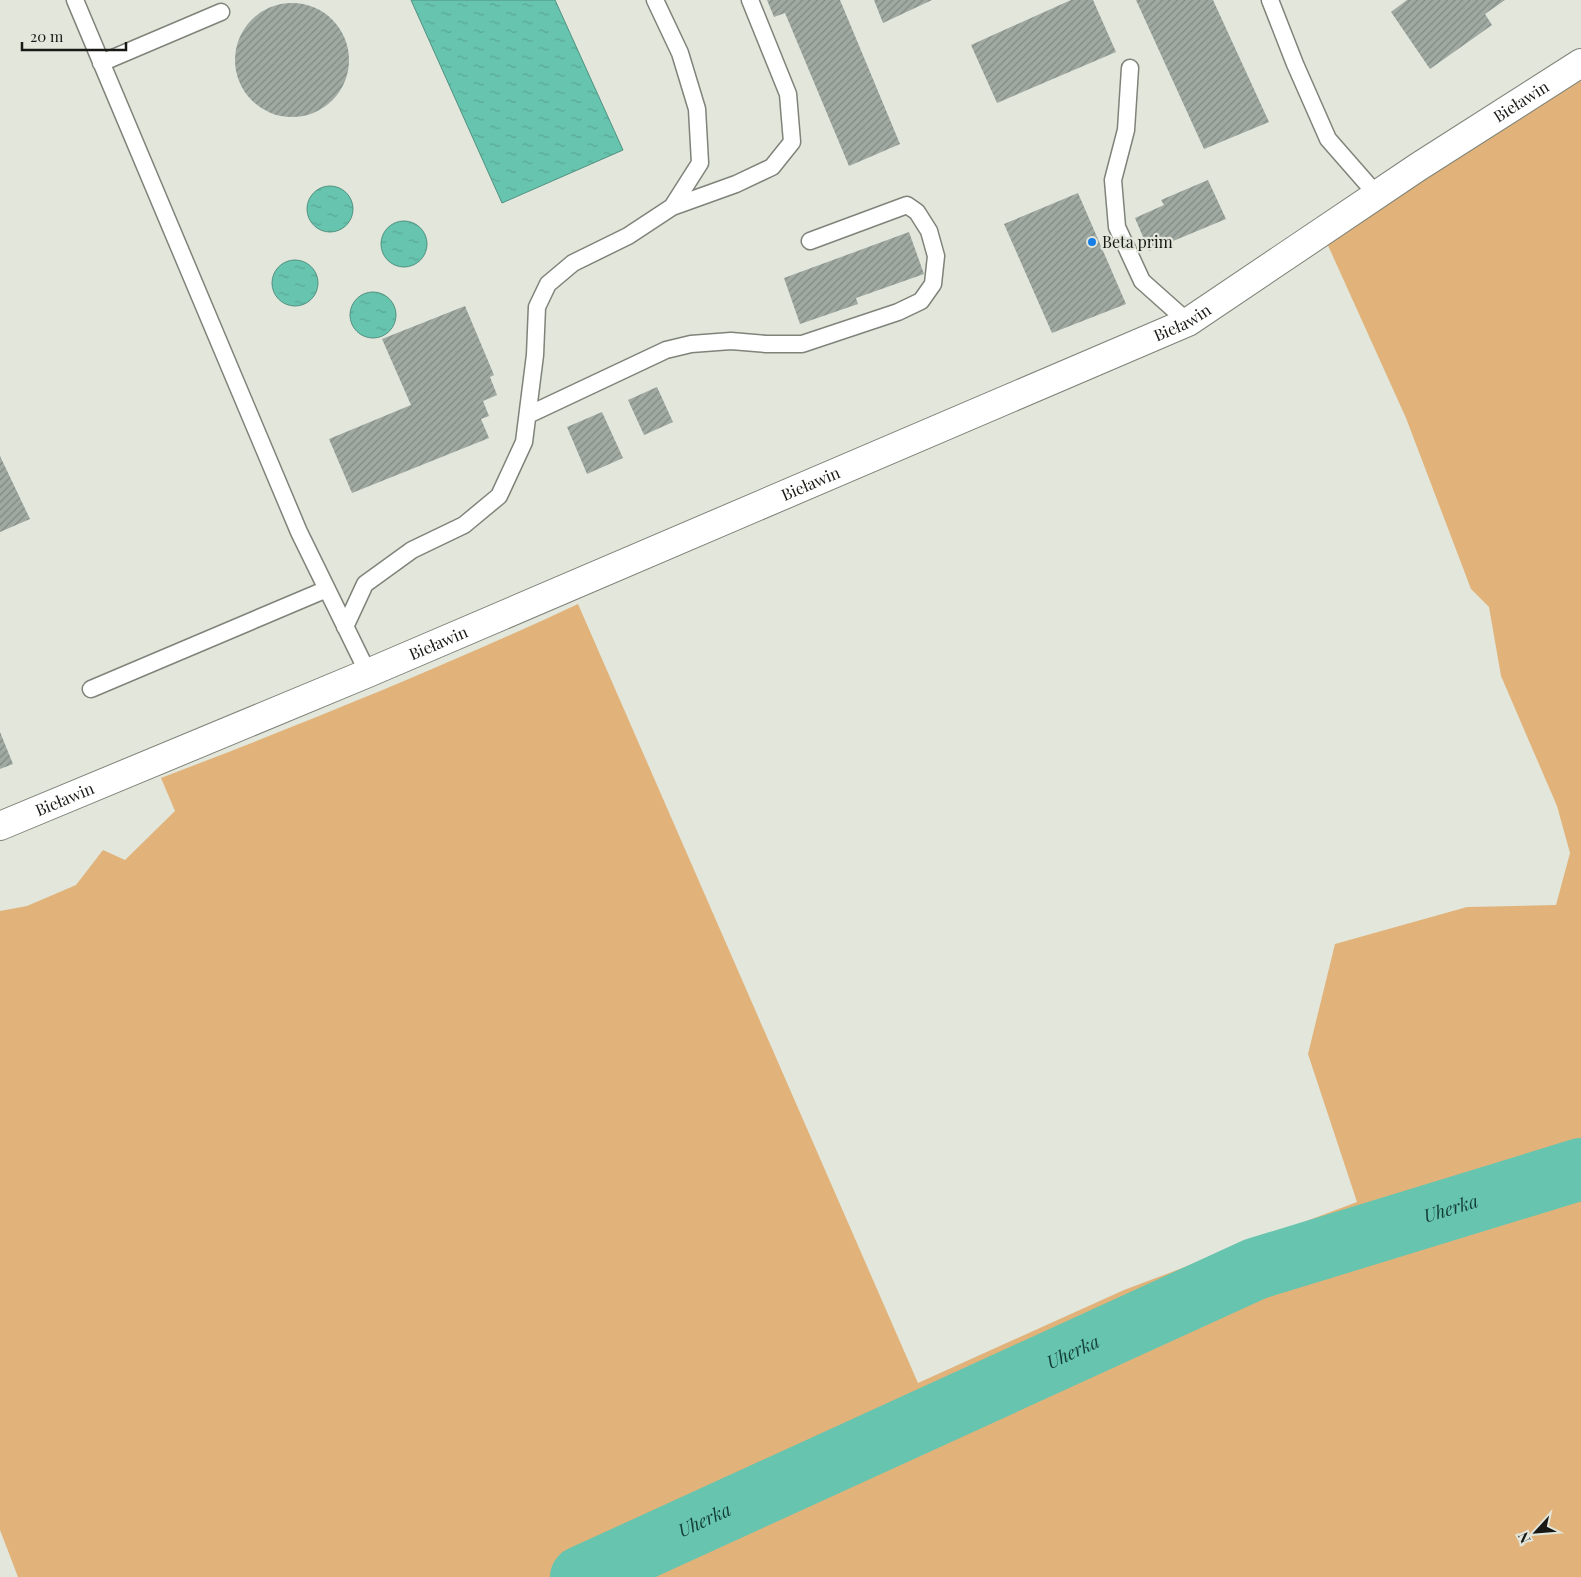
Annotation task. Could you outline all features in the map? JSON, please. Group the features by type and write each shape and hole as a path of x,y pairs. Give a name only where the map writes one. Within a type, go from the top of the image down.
{"street":[{"name":"Bieławin","path":"0,826 368,673 1188,322 1377,195 1581,63"}],"lane":[{"path":"74,0 299,532 368,673"},
{"path":"654,0 680,53 697,109 700,163 672,207"},
{"path":"345,627 366,584 412,550 464,525 499,496 524,442 535,355 537,307 548,284 573,263 628,236 672,207 736,184 772,167 792,142 788,94 750,0"},
{"path":"1270,0 1295,64 1328,139 1377,195"},
{"path":"101,63 221,12"},
{"path":"1130,68 1126,130 1113,180 1117,227 1142,281 1188,322"},
{"path":"528,415 666,350 691,344 730,341 802,344 870,322 921,301 933,284 936,256 929,231 917,212 907,205 810,242"},
{"path":"91,689 327,589"}],"shaded area":[{"path":"1581,76 1581,1577 18,1577 0,1530 0,911 27,906 76,885 103,850 125,860 175,811 161,778 371,695 475,651 578,604 918,1383 1124,1290 1357,1202 1308,1054 1335,944 1467,907 1556,905 1570,853 1557,806 1501,676 1489,607 1471,589 1406,418 1326,241"}],"water":[{"path":"411,0 555,0 623,150 502,203"},
{"path":"325,186 335,186 349,196 353,209 349,222 343,228 335,232 325,232 311,222 307,214 307,204 317,190"},
{"path":"400,221 408,221 417,225 423,231 427,244 423,257 417,263 408,267 400,267 391,263 385,257 381,248 381,240 385,231 391,225"},
{"path":"291,260 299,260 308,264 314,270 318,283 314,296 308,302 299,306 291,306 282,302 276,296 272,287 272,279 276,270 282,264"},
{"path":"373,292 386,296 392,302 396,315 392,328 386,334 373,338 360,334 354,328 350,315 354,302 360,296"}],"building":[{"path":"767,0 840,0 900,144 849,166 785,13 774,17"},
{"path":"874,0 932,0 883,23"},
{"path":"1071,0 1093,0 1116,52 997,103 971,45"},
{"path":"1136,0 1213,0 1269,122 1204,149"},
{"path":"1407,0 1505,0 1485,14 1492,25 1430,69 1391,12"},
{"path":"292,3 314,7 332,20 345,38 349,60 345,82 332,100 314,113 292,117 270,113 252,100 239,82 235,60 239,38 252,20 270,7"},
{"path":"1208,180 1226,219 1149,251 1135,218 1164,205 1161,200"},
{"path":"1078,193 1126,304 1052,333 1004,224"},
{"path":"909,232 924,274 856,298 858,304 800,324 784,278"},
{"path":"465,306 494,375 490,377 497,395 483,401 489,416 481,419 489,438 352,493 329,439 411,405 382,339"},
{"path":"657,387 673,422 644,435 628,400"},
{"path":"602,412 623,458 587,474 567,427"},
{"path":"0,456 30,519 0,532"},
{"path":"0,732 13,764 0,769"}],"waterway":[{"name":"Uherka","path":"581,1577 1255,1269 1581,1169"}],"place":[{"name":"Beta prim","path":"1092,242"}]}
